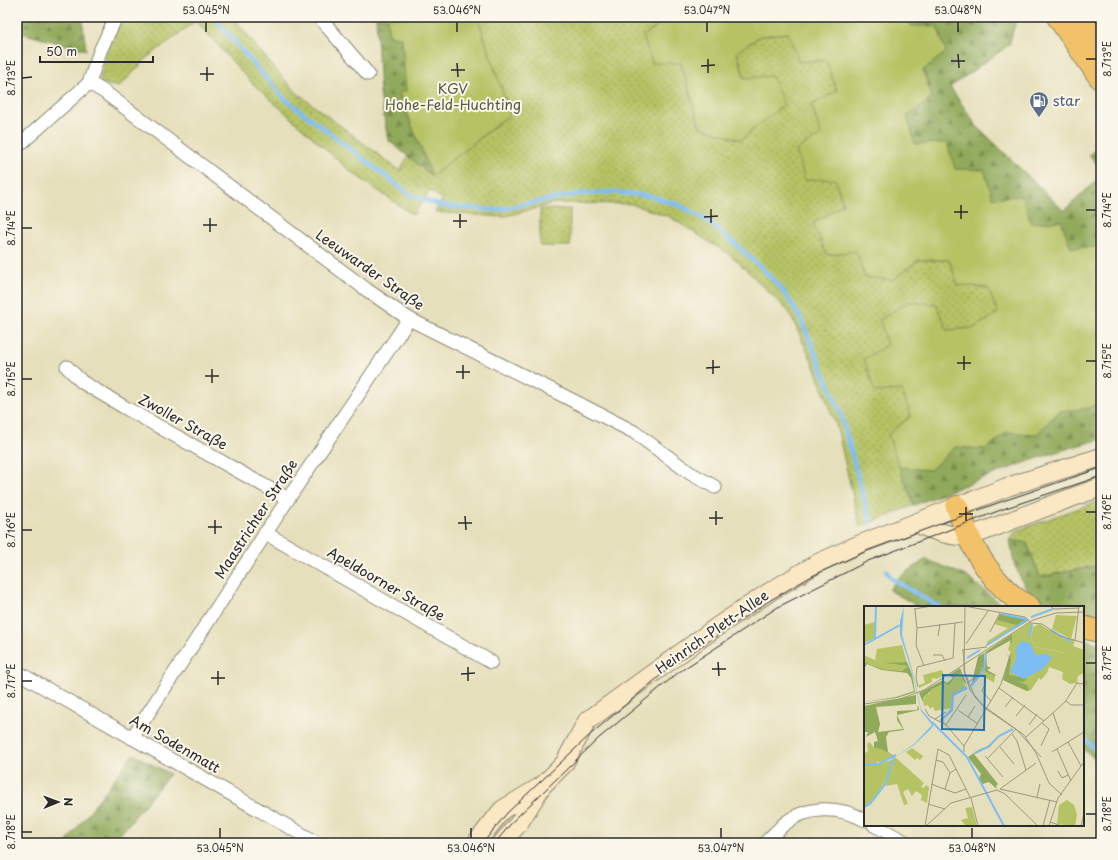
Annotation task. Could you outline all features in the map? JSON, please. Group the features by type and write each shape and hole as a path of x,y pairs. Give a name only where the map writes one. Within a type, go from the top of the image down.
{"highway":[{"path":"1058,17 1101,79"},
{"path":"1078,17 1101,49"},
{"path":"957,507 974,548 985,565 1002,586 1028,606"},
{"path":"1084,627 1101,632"}],"main road":[{"name":"Heinrich-Plett-Allee","path":"502,843 518,823 542,786 564,764 587,721 718,626 771,591 818,563 858,545 1007,487 1101,456"},
{"path":"915,523 928,529 960,537 988,529 1101,487"},
{"name":"Heinrich-Plett-Allee","path":"476,843 502,810 542,786"}],"street":[{"path":"17,147 90,83 100,51 116,17"},
{"path":"318,17 368,74"},
{"name":"Leeuwarder Straße","path":"90,83 103,91 367,290 409,319 634,432 690,474 715,487"},
{"name":"Maastrichter Straße","path":"132,738 288,499 409,319"},
{"name":"Zwoller Straße","path":"67,367 82,382 288,499"},
{"name":"Apeldoorner Straße","path":"266,533 491,662"},
{"name":"Am Sodenmatt","path":"17,672 317,843"},
{"path":"765,843 784,824 802,814 818,810 841,810 864,820"},
{"path":"876,826 907,843"}],"green space":[{"path":"17,17 84,17 83,24 86,50 17,32"},
{"path":"120,17 233,17 272,66 297,93 400,171 408,156 432,176 510,114 477,17 664,17 681,63 700,127 741,140 758,125 737,52 760,36 788,33 826,60 837,91 812,105 843,204 813,224 856,251 893,280 918,260 949,260 958,285 988,287 998,313 974,328 947,330 902,390 911,416 888,434 914,505 860,527 837,428 812,361 789,312 733,257 670,217 631,204 556,203 502,217 435,212 443,199 430,191 413,215 350,171 251,82 196,21 148,57 119,87 100,83 104,61"},
{"path":"376,17 387,17 389,35 402,38 406,91 399,94 432,176 388,140 380,94"},
{"name":"KGV Hohe-Feld-Huchting","path":"387,17 477,17 510,114 432,176 399,93 406,91 402,38 389,35"},
{"path":"664,17 908,17 911,26 937,26 946,52 923,70 932,98 907,116 915,144 947,143 955,169 984,170 993,198 1022,196 1031,223 1061,221 1071,248 1098,247 1101,255 1101,401 1089,408 1059,411 1037,434 1007,432 986,449 955,447 930,470 899,467 888,434 911,416 902,390 875,392 864,359 887,345 880,320 908,302 936,304 947,330 974,328 998,313 988,288 958,285 949,260 918,260 893,280 865,277 856,251 827,255 813,224 843,204 835,179 805,180 796,150 821,135 812,105 837,91 826,60 799,62 788,33 760,36 737,52 744,78 772,76 784,105 741,140 700,127 681,63 652,63 643,36 665,20"},
{"path":"908,17 1017,17 1009,45 950,87 977,126 1064,211 1101,176 1101,255 1098,247 1071,248 1061,221 1031,223 993,199 984,171 955,169 915,144 907,116 932,98"},
{"path":"1101,144 1101,169 1089,155"},
{"path":"540,209 570,209 570,246 540,246"},
{"path":"1101,401 1101,439 1030,461 914,505 899,467 930,470 955,447 986,449 1007,432 1037,434 1059,411 1089,408"},
{"path":"1101,500 1101,565 1040,577 1027,543 1010,540 1016,531"},
{"path":"1010,540 1027,543 1040,577 1101,565 1101,617 1084,612 1084,606 1062,606 1035,599 1024,585 1014,564"},
{"path":"926,559 966,576 1004,606 917,606 889,590 898,578"},
{"path":"1084,639 1101,644 1100,763 1084,750"},
{"path":"133,754 170,774 113,843 66,843"}],"waterway":[{"path":"213,17 285,99 409,194 441,206 496,210 578,194 614,192 650,196 679,205 706,220 761,267 781,288 800,317 841,414 870,522"},
{"path":"886,571 892,579 937,606"},
{"path":"1084,738 1101,755"}],"tram line":[{"path":"483,843 507,813 592,733 673,665 769,601 812,576 866,551 1003,501 1101,468"},
{"path":"495,843 514,820 599,738 679,672 778,607 868,561 1006,508 1101,476"}],"place":[{"name":"star","path":"1039,118"}]}
